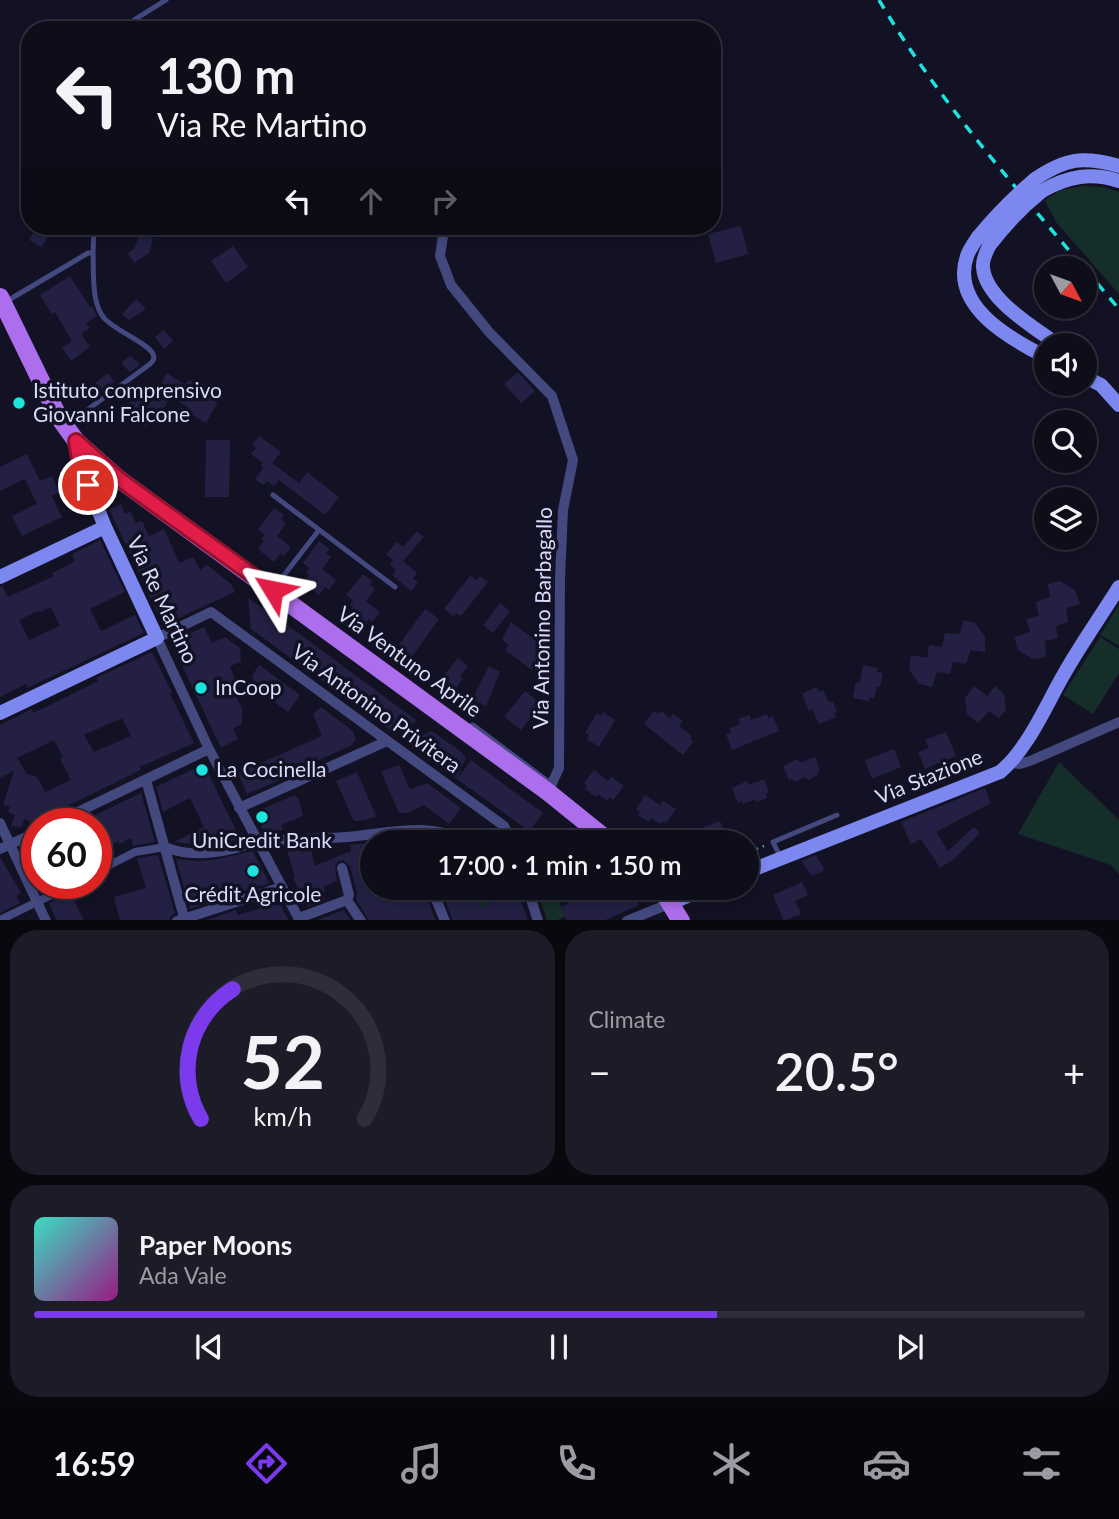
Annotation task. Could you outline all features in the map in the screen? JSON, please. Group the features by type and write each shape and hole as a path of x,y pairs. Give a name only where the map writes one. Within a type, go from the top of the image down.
{"main road":[{"path":"1034,351 993,324 971,301 966,286 967,257 1005,226 1052,168 1090,160 1119,166"},
{"path":"1039,185 1074,177 1110,178 1119,181"},
{"path":"984,242 983,270 990,288 1014,312 1042,333"},
{"name":"Via Ventuno Aprile","path":"2,300 58,416 76,441 119,479 460,729 550,788 606,830"},
{"path":"1097,381 1119,405"},
{"path":"1097,383 1101,385"},
{"name":"Via Re Martino","path":"76,441 80,464 105,527 157,638"},
{"path":"0,577 105,527"},
{"name":"Via Stazione","path":"759,867 1000,772 1021,750 1066,671 1119,587"},
{"path":"0,713 157,638"},
{"path":"669,900 681,920"},
{"path":"671,903 678,900"}],"street":[{"name":"Via Antonino Barbagallo","path":"443,236 440,256 451,285 489,332 552,396 573,460 563,510 560,565 559,768 550,788"},
{"name":"Via Antonino Privitera","path":"157,638 211,612 505,830"},
{"name":"Via Re Martino","path":"157,638 239,808 300,919"},
{"path":"1011,763 1030,761 1119,722"},
{"path":"239,808 387,741"},
{"path":"87,808 209,749"},
{"path":"146,780 182,920 282,887"},
{"path":"0,823 5,847 46,920"},
{"path":"407,830 435,830"},
{"path":"112,864 135,852 164,847 202,854 258,841 360,835"},
{"path":"5,847 21,840"},
{"path":"300,919 347,900 349,895 342,868"},
{"path":"0,920 43,899"},
{"path":"347,900 361,920"},
{"path":"437,900 445,920"},
{"path":"531,900 538,920"},
{"path":"627,920 671,903"}],"lane":[{"path":"132,21 166,0"},
{"path":"65,425 150,365 153,359 153,354 147,347 112,325 98,307 94,235"},
{"path":"2,300 88,253 93,253"},
{"path":"273,495 395,587"},
{"path":"273,590 319,530"},
{"path":"781,858 774,842 837,815"},
{"path":"817,824 824,841"}],"path":[{"path":"759,848 774,842"}],"green space":[{"path":"1083,186 1103,187 1119,192 1119,294 1097,269 1097,256 1086,256 1056,222 1045,200 1061,190"},
{"path":"1119,605 1119,646 1100,635"},
{"path":"1100,637 1119,649 1119,673 1093,714 1063,695"},
{"path":"1059,762 1119,820 1119,874 1111,865 1018,834"},
{"path":"472,900 498,900 486,905 489,911 475,917"},
{"path":"540,900 559,900 565,917 547,920"},
{"path":"567,900 593,900 594,903 571,908"}],"building":[{"path":"741,226 748,254 716,263 708,235 721,235 721,231"},
{"path":"32,235 49,235 42,247 29,240"},
{"path":"139,236 153,238 149,253 134,263 128,253 134,249"},
{"path":"233,246 248,267 226,283 211,261"},
{"path":"70,276 97,316 86,323 90,328 81,334 90,347 71,361 62,348 72,341 55,312 52,314 40,295"},
{"path":"136,299 146,309 129,320 122,314"},
{"path":"164,330 173,341 164,349 155,337"},
{"path":"130,356 139,366 130,372 121,363"},
{"path":"518,372 535,391 521,403 504,384"},
{"path":"108,373 114,382 99,392 94,384"},
{"path":"167,373 185,385 189,380 197,384 194,389 218,402 206,423 185,411 188,407 170,397 155,424 149,420 146,427 130,418 135,409 128,405 133,397 137,399 140,393 144,395 151,383 159,387"},
{"path":"259,436 281,452 272,463 299,483 307,472 339,497 325,515 279,480 274,486 267,481 263,485 255,479 263,468 263,463 251,454 256,448 252,445"},
{"path":"206,440 230,440 229,497 205,497"},
{"path":"27,454 40,481 52,476 60,493 52,496 62,517 22,536 12,516 37,504 25,479 0,491 0,467"},
{"path":"121,504 125,514 130,511 136,523 142,521 149,536 164,529 179,563 193,557 200,570 207,565 231,584 235,592 163,625 109,509"},
{"path":"274,508 284,515 281,519 286,524 277,536 291,547 284,556 280,554 274,562 258,549 265,535 258,529"},
{"path":"417,531 424,537 403,561 417,573 413,579 418,582 411,591 392,575 396,570 390,564 393,560 386,554 397,542 403,547"},
{"path":"100,540 125,592 90,609 101,631 135,615 144,633 27,688 26,684 0,697 0,587 2,586 8,597 54,576 52,573 75,561 72,554","holes":["51,607 60,626 29,640 19,620"]},
{"path":"319,541 329,549 326,553 331,557 322,569 336,580 329,590 325,587 319,595 303,583 310,568 303,563"},
{"path":"363,574 372,581 370,585 375,589 366,601 380,612 372,622 369,619 363,627 347,615 353,607 350,605 353,600 346,595"},
{"path":"470,576 477,580 480,576 488,582 461,616 456,613 453,616 444,609"},
{"path":"1060,581 1075,590 1080,604 1066,608 1068,622 1056,626 1058,638 1045,641 1046,657 1033,659 1018,650 1014,637 1030,632 1026,619 1039,616 1036,602 1050,597 1048,584"},
{"path":"248,598 416,720 410,727 394,733 251,629"},
{"path":"500,603 510,611 493,633 483,625"},
{"path":"425,609 439,619 410,659 399,645"},
{"path":"963,620 975,623 985,637 985,652 971,650 966,664 953,662 950,674 937,672 932,687 919,684 909,669 911,655 927,658 929,645 942,647 945,633 960,634"},
{"path":"511,622 547,649 532,670 505,650 509,645 503,641 503,637"},
{"path":"204,627 212,643 225,637 240,648 241,662 230,666 237,684 231,687 242,708 242,724 233,728 238,739 221,748 171,642"},
{"path":"152,652 194,743 140,767 141,770 64,808 21,808 21,827 11,826 15,815 8,812 10,807 3,805 14,771 0,778 0,725 32,709 33,713 98,681 96,678","holes":["122,718 131,736 94,752 84,735","54,740 63,758 60,759 71,780 45,792 37,777 27,774 17,758"]},
{"path":"458,658 468,666 453,692 439,682"},
{"path":"259,665 300,695 288,712 254,687 252,676"},
{"path":"863,665 878,668 877,672 883,673 880,687 877,686 874,698 870,697 869,701 853,698 856,682 860,683"},
{"path":"489,666 500,672 486,706 472,699"},
{"path":"974,686 987,696 995,686 1004,694 1006,710 999,718 989,711 978,723 967,714 965,698"},
{"path":"817,687 819,692 823,690 829,702 833,702 837,712 834,713 836,717 819,724 812,709 809,711 802,694"},
{"path":"525,691 541,704 521,730 504,717"},
{"path":"321,707 353,731 356,739 352,745 247,794 238,773 322,736 313,714"},
{"path":"654,711 658,714 661,711 670,718 673,714 683,721 679,726 692,736 690,739 693,742 683,755 644,724"},
{"path":"603,712 615,720 599,747 587,739 589,735 585,733 597,713 601,716"},
{"path":"767,714 768,718 773,716 779,731 732,750 726,734 731,733 729,729 740,724 738,719 750,715 751,720"},
{"path":"432,731 466,757 457,779 412,746 418,738"},
{"path":"946,732 956,756 925,769 918,752 929,748 925,740"},
{"path":"894,749 901,767 872,779 865,760"},
{"path":"815,757 820,770 817,771 818,775 808,780 806,777 794,782 793,779 789,780 783,766 798,759 800,763"},
{"path":"471,760 543,813 528,830 457,779"},
{"path":"204,764 240,839 199,845 174,842 204,827 190,798 163,812 156,787"},
{"path":"399,765 410,789 427,783 461,808 449,824 424,805 407,813 399,813 381,772"},
{"path":"594,770 608,781 612,777 624,786 613,800 610,797 607,801 598,794 596,797 585,789 587,786 584,783"},
{"path":"357,772 376,816 354,821 336,781"},
{"path":"764,779 769,792 766,794 767,798 738,803 732,788 747,781 749,785"},
{"path":"985,788 991,803 936,832 948,851 974,827 980,833 954,859 940,868 921,839 911,844 901,822"},
{"path":"141,793 155,842 133,846 131,838 112,845 110,808"},
{"path":"295,795 303,816 281,825 283,830 264,832 255,812"},
{"path":"645,795 660,805 663,801 676,809 666,823 663,821 661,824 651,818 649,822 638,815 640,812 636,809"},
{"path":"720,821 724,830 696,830"},
{"path":"360,844 360,900 428,900 436,920 368,920 356,899 350,866 343,860 335,865 337,881 323,887 326,891 322,893 325,900 307,907 293,878 295,877 286,847 310,847 315,866 351,851 350,845"},
{"path":"253,851 269,883 190,909 176,859 213,860"},
{"path":"158,855 175,913 169,920 120,920 114,897 146,888 137,858"},
{"path":"816,855 825,870 812,876 801,861"},
{"path":"0,857 21,893 16,896 20,903 0,913"},
{"path":"802,882 808,895 795,901 801,914 784,920 773,895"},
{"path":"276,897 288,920 207,920 236,910 238,915 261,908 260,902"},
{"path":"58,899 74,899 84,920 57,920 49,903"},
{"path":"445,900 476,900 480,908 498,900 521,900 528,920 453,920"},
{"path":"577,900 642,900 638,902 639,905 605,920 567,920 561,907"},
{"path":"344,910 350,920 318,920"}],"railway":[{"path":"879,0 950,105 1074,256"},
{"path":"1097,283 1119,309"}],"place":[{"name":"Istituto comprensivo Giovanni Falcone","path":"19,403"},
{"name":"InCoop","path":"201,688"},
{"name":"La Cocinella","path":"202,770"},
{"name":"UniCredit Bank","path":"262,817"},
{"name":"Crédit Agricole","path":"253,871"}],"route":[{"path":"88,485 80,464 76,441 119,479 273,590"}]}
